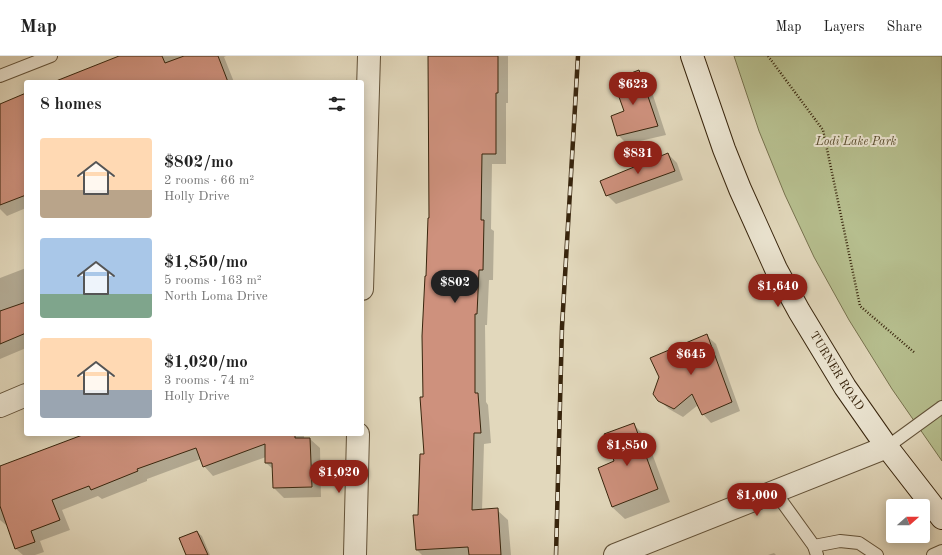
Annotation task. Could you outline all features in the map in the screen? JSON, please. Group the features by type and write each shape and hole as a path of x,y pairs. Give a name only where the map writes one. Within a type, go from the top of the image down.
{"street":[{"path":"364,222 369,56"},
{"name":"TURNER ROAD","path":"692,56 724,149 740,189 776,269 822,352 845,387 886,447 942,518"},
{"path":"0,406 24,397"},
{"path":"355,555 358,436"},
{"path":"615,555 886,447"}],"lane":[{"path":"0,76 51,56"},
{"path":"886,447 942,408"},
{"path":"775,492 815,550 840,541 859,543 877,555"},
{"path":"933,555 942,551"}],"path":[{"path":"768,56 823,130 860,306 915,353"}],"green space":[{"name":"Lodi Lake Park","path":"734,56 942,56 942,461 892,389 849,320 814,257 785,195 759,131"}],"building":[{"path":"119,56 162,56 165,63 184,56 218,56 227,80 59,80"},
{"path":"428,56 498,56 498,93 496,93 496,154 482,154 481,220 484,220 483,270 479,270 477,314 475,314 475,393 478,393 481,433 474,433 472,510 498,508 501,555 469,555 468,547 416,550 413,515 418,515 420,454 424,454 420,397 423,397 422,336 429,218"},
{"path":"639,70 658,126 617,136 611,116 624,111 613,80"},
{"path":"24,94 24,196 0,205 0,104"},
{"path":"668,153 675,171 606,196 600,181"},
{"path":"24,303 24,334 0,344 0,311"},
{"path":"707,334 732,402 702,415 692,394 674,409 658,401 653,394 659,377 650,358"},
{"path":"634,423 658,489 612,507 598,468 614,461 604,434"},
{"path":"80,436 295,436 295,438 310,438 312,487 273,488 272,463 265,463 265,444 203,467 196,448 137,469 138,471 91,490 89,486 52,500 60,520 31,531 35,542 15,549 0,506 0,466"},
{"path":"197,531 208,555 186,555 179,538"}],"railway":[{"path":"556,555 562,327 578,56"}]}
